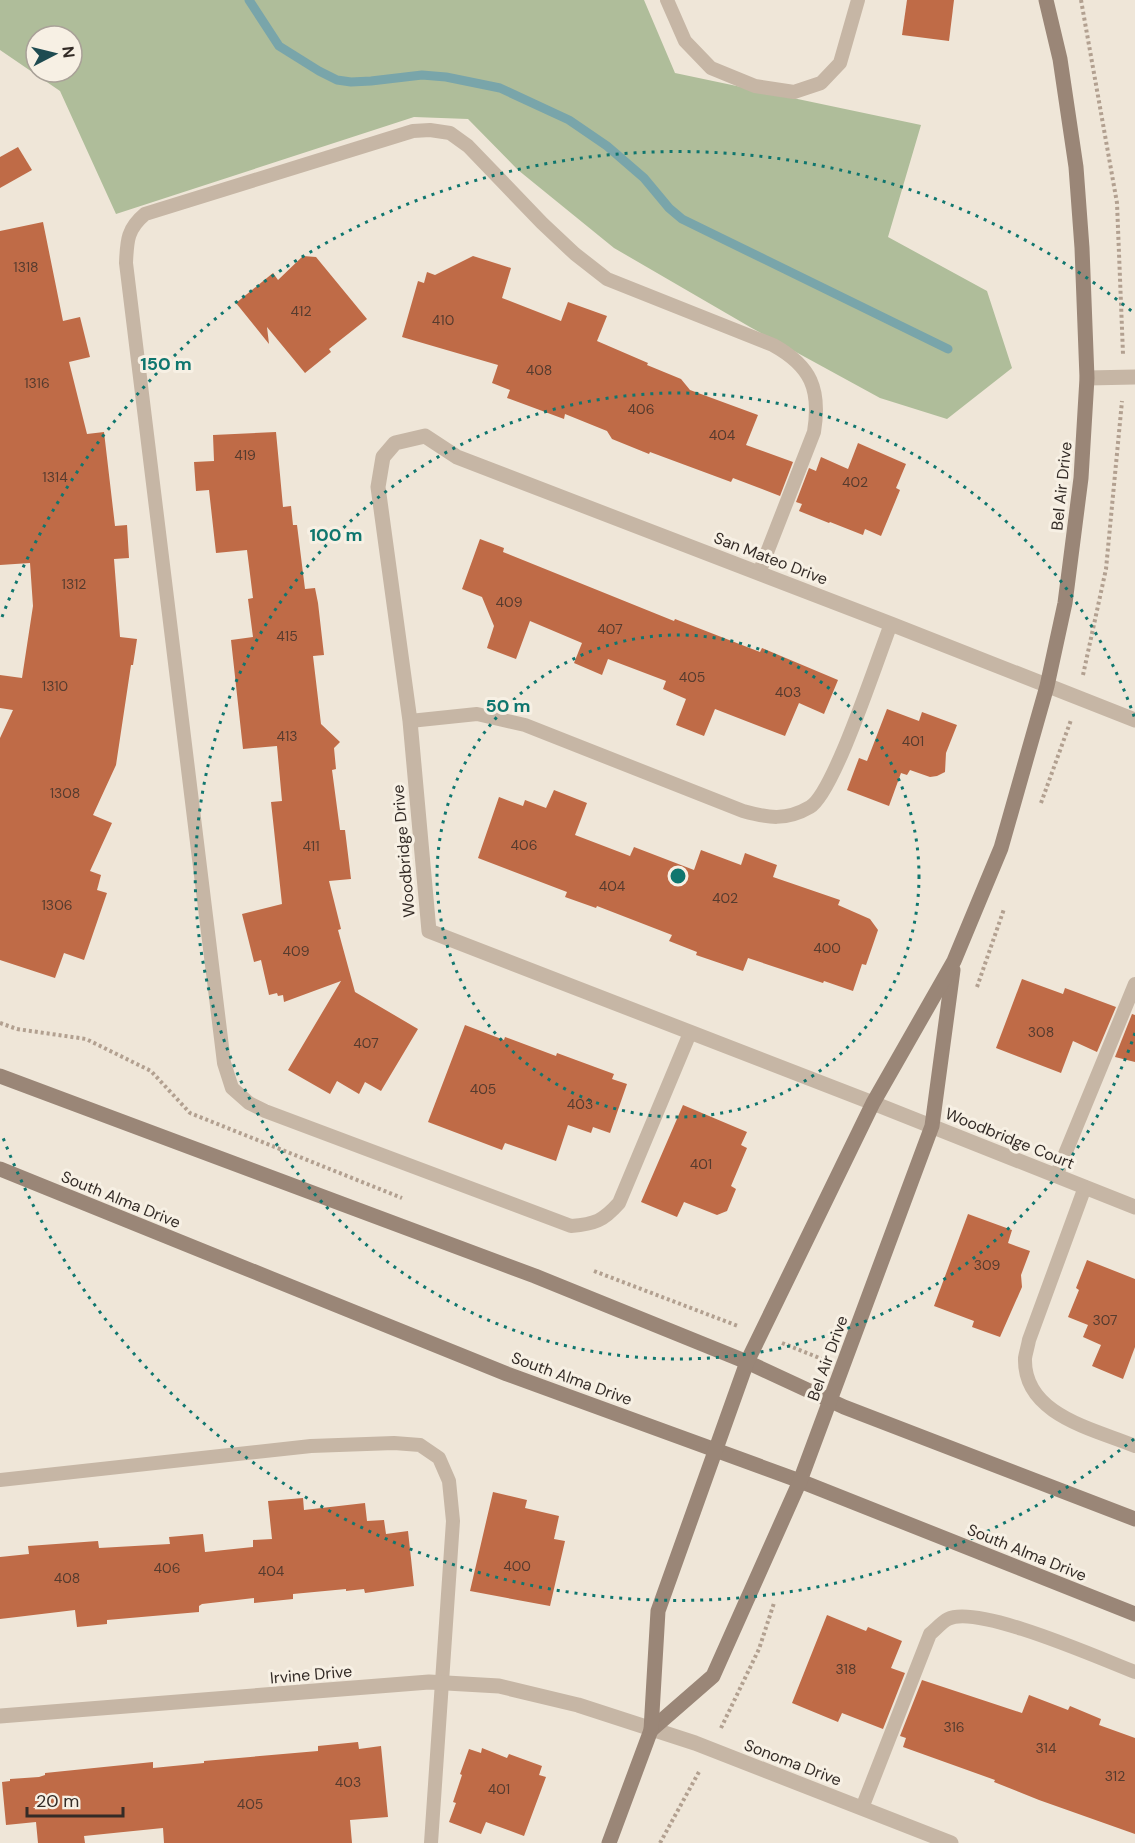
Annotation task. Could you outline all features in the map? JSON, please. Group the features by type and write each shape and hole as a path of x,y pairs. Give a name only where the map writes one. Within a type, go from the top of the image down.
{"street":[{"name":"Bel Air Drive","path":"609,1843 651,1730 658,1611 747,1362 873,1103 954,961 1001,848 1047,686 1067,591 1081,478 1087,378 1076,167 1060,59 1046,0"},
{"path":"1087,378 1135,377"},
{"name":"San Mateo Drive","path":"395,443 425,436 457,458 1135,720"},
{"name":"Woodbridge Drive","path":"395,443 383,458 378,487 410,721 429,932 873,1103"},
{"name":"Bel Air Drive","path":"651,1730 713,1676 800,1481 932,1126 954,961"},
{"path":"0,1076 536,1276 747,1362 843,1407 1135,1519"},
{"name":"Woodbridge Court","path":"873,1103 1135,1207"},
{"name":"South Alma Drive","path":"0,1169 507,1374 800,1481 1135,1614"},
{"name":"Irvine Drive","path":"0,1716 429,1682 500,1686 578,1705 620,1719"},
{"name":"Sonoma Drive","path":"620,1719 703,1746 951,1843"}],"lane":[{"path":"667,0 685,41 711,68 755,86 794,92 821,83 840,63 858,0"},
{"path":"690,1033 619,1203 607,1217 590,1225 571,1226 265,1111 232,1088 224,1063 126,263 128,239 134,223 145,214 413,131 430,130 450,133 468,146 575,254 607,279 773,345 792,356 806,371 815,390 818,411 814,432 759,573"},
{"path":"410,721 477,714 503,718 743,811 769,818 788,816 811,806 824,793 891,624"},
{"path":"1056,1176 1135,984"},
{"path":"1085,1187 1029,1340 1025,1359 1028,1378 1036,1395 1049,1409 1135,1446"},
{"path":"0,1480 311,1446 394,1443 420,1445 439,1458 449,1481 453,1521 431,1843"},
{"path":"862,1808 930,1634 949,1618 977,1616 1006,1623 1135,1672"}],"path":[{"path":"0,1023 17,1029 86,1039 151,1071 190,1113 409,1200"},
{"path":"585,1268 843,1367"}],"green space":[{"path":"0,0 644,0 675,73 921,125 888,237 987,291 1012,368 947,419 880,398 750,327 614,248 518,170 468,119 414,117 116,214 60,91 50,84 84,84 84,24 24,24 24,66 0,50"}],"building":[{"path":"907,0 954,0 949,41 902,35"},
{"path":"18,147 32,170 0,188 0,157"},
{"path":"43,222 63,321 80,317 90,357 69,362 87,434 104,432 115,526 127,525 129,558 114,559 120,637 137,639 116,765 93,815 112,823 90,871 101,875 97,890 107,893 84,960 64,953 55,978 0,960 0,738 13,710 0,708 0,675 22,678 33,606 30,563 0,565 0,231"},
{"path":"303,256 316,257 367,319 329,349 331,352 305,373 267,327 269,344 236,303 273,273 278,280"},
{"path":"473,256 511,268 502,298 561,321 568,302 607,316 597,341 681,379 690,390 758,415 746,445 793,462 780,496 733,478 731,482 650,452 649,454 612,439 607,431 565,414 564,419 507,398 510,390 492,383 498,365 402,337 418,281 424,283 427,272 435,275"},
{"path":"276,432 283,507 291,506 293,525 297,525 305,589 315,588 318,603 324,655 313,656 321,724 340,742 334,748 336,769 332,770 340,830 345,830 351,879 329,881 341,929 338,930 355,992 418,1029 381,1091 365,1082 359,1094 337,1081 330,1094 288,1070 341,981 284,1002 283,995 278,996 277,993 269,995 261,960 254,962 242,914 282,904 271,802 282,801 277,746 243,749 231,640 253,637 248,599 253,598 247,550 216,553 209,490 196,491 194,462 214,461 213,435"},
{"path":"858,443 906,464 896,488 900,490 881,536 865,529 863,535 799,511 802,504 796,502 809,468 816,471 821,457 848,469"},
{"path":"480,539 504,548 503,552 674,621 675,619 760,652 762,648 838,680 824,714 799,703 785,736 715,709 704,736 676,725 686,699 663,689 666,681 608,659 602,675 574,663 582,643 530,621 516,659 487,648 494,626 482,597 462,589"},
{"path":"887,709 919,721 922,712 957,725 946,753 945,772 930,777 910,770 907,775 901,773 889,806 847,790 859,758 867,761"},
{"path":"554,790 587,803 575,835 630,856 634,847 694,870 701,850 741,865 745,853 777,865 773,877 840,900 838,905 870,919 878,930 866,965 862,964 853,991 748,958 743,971 696,955 697,952 669,941 672,935 597,906 596,908 565,897 567,892 478,858 499,797 523,806 525,800 546,808"},
{"path":"1022,979 1063,994 1065,988 1116,1007 1097,1052 1073,1041 1061,1073 996,1048"},
{"path":"1132,1014 1135,1015 1135,1062 1115,1057"},
{"path":"465,1025 556,1056 557,1053 614,1074 612,1079 627,1084 610,1133 593,1127 591,1133 568,1125 556,1161 505,1143 502,1150 428,1122"},
{"path":"683,1105 747,1132 741,1145 747,1148 731,1186 736,1189 727,1211 717,1215 684,1202 677,1217 641,1202"},
{"path":"968,1214 1012,1230 1008,1243 1030,1251 1021,1275 1022,1287 1000,1337 972,1327 974,1321 934,1306"},
{"path":"1087,1260 1135,1279 1135,1347 1123,1379 1092,1366 1101,1345 1083,1337 1088,1325 1068,1317 1079,1290 1076,1288"},
{"path":"493,1492 527,1500 525,1508 559,1516 554,1539 565,1541 550,1606 470,1591"},
{"path":"303,1498 304,1510 365,1503 367,1521 384,1520 386,1534 408,1531 414,1586 365,1593 364,1589 346,1591 346,1589 293,1594 293,1599 254,1603 254,1598 202,1604 199,1606 199,1612 107,1620 107,1624 77,1627 75,1610 0,1619 0,1557 29,1554 28,1546 98,1541 99,1548 170,1544 169,1537 203,1534 205,1552 253,1547 253,1540 272,1539 268,1501"},
{"path":"827,1615 866,1631 868,1627 902,1641 891,1668 905,1673 883,1729 842,1713 838,1722 792,1703"},
{"path":"922,1680 1022,1713 1029,1695 1068,1710 1070,1706 1101,1719 1099,1725 1135,1738 1135,1834 1039,1800 994,1782 995,1780 903,1747 906,1738 900,1736"},
{"path":"358,1742 359,1749 381,1746 388,1817 350,1820 352,1843 164,1843 163,1828 84,1836 85,1843 38,1843 36,1822 6,1825 2,1782 10,1781 10,1779 39,1777 45,1773 153,1762 153,1768 318,1751 318,1746"},
{"path":"482,1748 507,1758 509,1754 542,1766 539,1775 546,1777 524,1836 486,1822 481,1834 449,1822 456,1803 453,1802 462,1775 460,1774 469,1749 481,1753"}],"waterway":[{"path":"249,0 279,46 337,80 371,81 422,75 446,77 500,88 569,120 607,146 644,178 669,208 682,219 948,349"}]}
